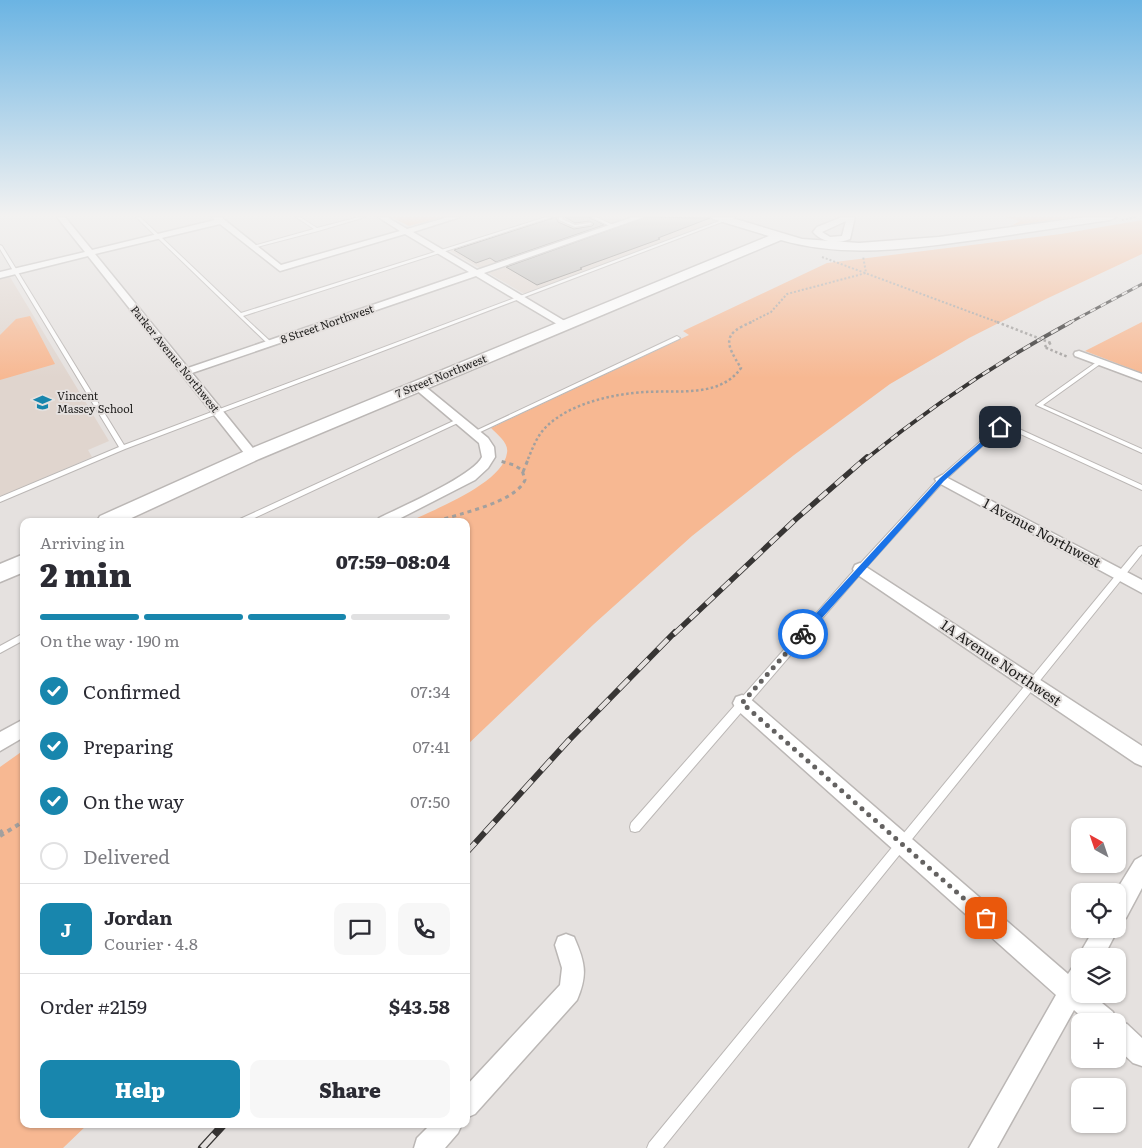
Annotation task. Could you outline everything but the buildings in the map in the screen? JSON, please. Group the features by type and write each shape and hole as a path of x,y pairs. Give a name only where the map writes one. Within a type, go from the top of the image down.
{"street":[{"path":"0,275 22,271"},
{"name":"Parker Avenue Northwest","path":"104,271 252,455"},
{"path":"473,271 566,325"},
{"name":"8 Street Northwest","path":"185,372 484,271"},
{"name":"7 Street Northwest","path":"114,518 252,455 696,271"},
{"path":"1079,354 1142,378"},
{"path":"390,518 470,477 483,467 490,457 489,449 474,433 418,386"},
{"name":"1 Avenue Northwest","path":"942,479 1142,587"},
{"path":"0,574 20,564"},
{"name":"1A Avenue Northwest","path":"860,569 1142,757"},
{"path":"742,703 902,844 1071,981"},
{"path":"0,742 20,730"},
{"path":"1126,896 1142,867"},
{"path":"470,1101 569,992 575,976 572,958 566,945"},
{"path":"982,1148 1071,991"},
{"path":"1090,1003 1098,1013"},
{"path":"1126,1040 1142,1054"},
{"path":"427,1148 445,1128"}],"lane":[{"path":"194,271 269,344"},
{"path":"240,315 382,271"},
{"path":"0,500 123,448 587,271"},
{"path":"16,272 123,448"},
{"path":"474,433 677,338"},
{"path":"1100,362 1039,405 1142,451"},
{"path":"248,518 460,420"},
{"path":"635,827 860,569 942,479 997,429 1004,427 1016,429 1142,488"},
{"path":"654,1148 1142,549"},
{"path":"0,650 20,638"}],"path":[{"path":"860,271 1050,343 1044,347 1070,358 1079,354"},
{"path":"523,472 539,435 556,420 579,408 635,392 662,393 702,389 730,382 741,368 728,346 728,341 742,324 771,312 787,294 866,273"},
{"path":"445,518 518,490 525,480 523,472 509,463 487,461"},
{"path":"1,834 20,823"}],"shaded area":[{"path":"484,271 596,271 528,296"},
{"path":"811,271 1107,271 969,338 890,384 794,455 692,536 594,624 470,742 470,518 417,518 466,494 494,475 503,464 507,449 502,439 491,428 689,335 683,331"},
{"name":"Vincent Massey School","path":"10,277 109,441 88,450 92,457 0,497 0,279"},
{"path":"30,316 55,364 0,380 0,335 16,319"},
{"path":"1142,322 1142,373 1085,351"},
{"path":"20,753 20,1128 84,1128 63,1148 0,1148 0,767"}],"railway":[{"path":"1069,323 1142,284"},
{"path":"866,459 915,421 966,386 1071,322"},
{"path":"674,634 796,519 867,457"},
{"path":"470,849 569,740 675,632"},
{"path":"202,1148 220,1128"}],"way so far":[{"path":"803,634 742,703 986,918"}],"place":[{"name":"Vincent Massey School","path":"43,402"}],"route":[{"path":"803,634 942,479 1000,427"}]}
